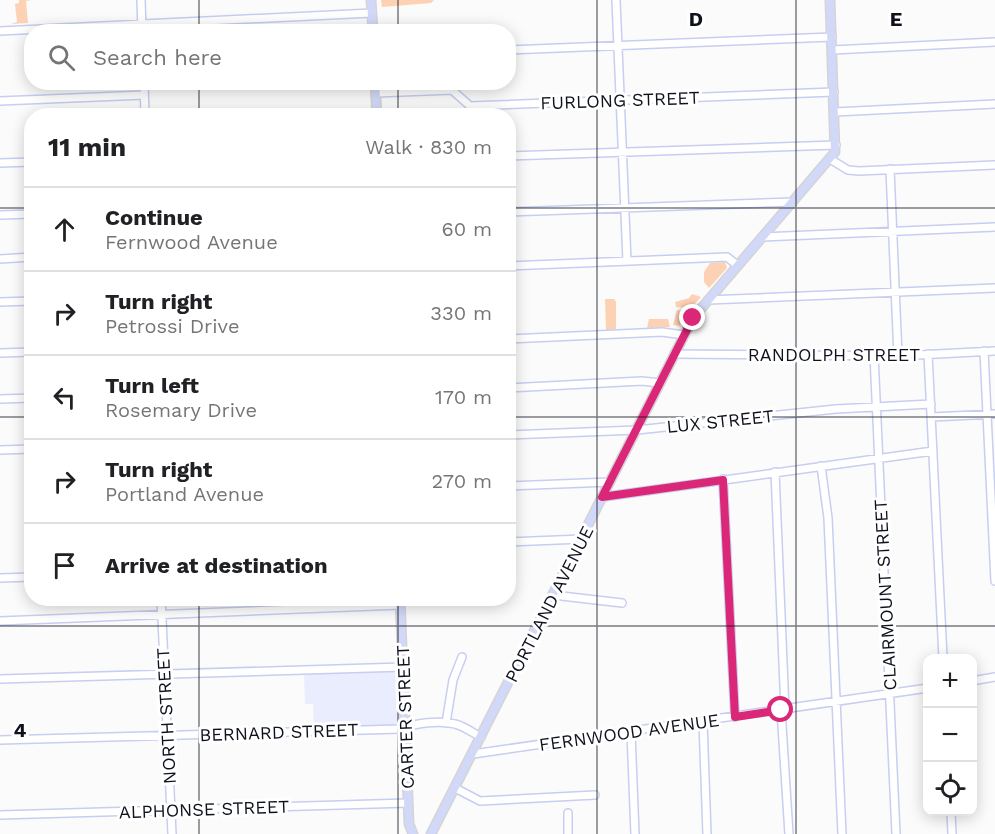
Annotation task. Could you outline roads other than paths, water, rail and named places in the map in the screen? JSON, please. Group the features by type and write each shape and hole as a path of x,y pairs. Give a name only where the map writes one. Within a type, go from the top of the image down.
{"main road":[{"path":"371,0 373,24"},
{"name":"PORTLAND AVENUE","path":"431,834 693,318 830,159 836,145 830,0"},
{"path":"376,90 377,108"},
{"name":"CARTER STREET","path":"400,606 408,803 413,834"}],"street":[{"path":"141,0 142,24"},
{"path":"616,0 627,261"},
{"path":"203,24 372,13"},
{"path":"0,31 24,30"},
{"path":"516,50 832,38"},
{"path":"832,50 995,42"},
{"path":"144,90 145,108"},
{"name":"FURLONG STREET","path":"376,93 452,90 470,106 834,92"},
{"path":"0,101 144,95"},
{"path":"835,112 995,104"},
{"path":"516,156 836,145"},
{"path":"830,159 848,170 995,165"},
{"path":"0,163 24,162"},
{"path":"890,169 898,356"},
{"path":"516,212 793,202"},
{"path":"0,215 24,214"},
{"path":"762,237 995,227"},
{"path":"516,267 727,257 737,265"},
{"path":"0,259 24,258"},
{"path":"708,300 995,288"},
{"path":"0,302 24,301"},
{"path":"516,339 662,332 684,335"},
{"path":"984,351 991,414 995,581"},
{"name":"RANDOLPH STREET","path":"674,354 898,356 995,351"},
{"path":"0,352 24,352"},
{"path":"928,354 943,654"},
{"name":"CLAIRMOUNT STREET","path":"874,355 896,834"},
{"path":"516,388 642,381 660,383"},
{"path":"0,399 24,398"},
{"name":"LUX STREET","path":"516,435 637,430 876,407 931,404"},
{"path":"931,417 991,414"},
{"path":"0,450 24,449"},
{"path":"602,497 933,451"},
{"path":"821,466 828,518 842,834"},
{"path":"775,472 789,834"},
{"path":"723,480 735,717"},
{"path":"516,486 610,482"},
{"path":"516,542 582,539"},
{"path":"0,578 24,577"},
{"path":"553,595 621,603"},
{"name":"NORTH STREET","path":"161,606 172,834"},
{"path":"0,621 320,606"},
{"path":"446,723 453,680 462,657"},
{"path":"0,679 403,667"},
{"path":"977,680 995,677"},
{"name":"FERNWOOD AVENUE","path":"473,754 923,689"},
{"path":"703,721 707,834"},
{"name":"BERNARD STREET","path":"0,740 406,727 446,723 456,724 481,737"},
{"path":"631,732 635,834"},
{"path":"455,788 480,801 595,795"},
{"path":"567,797 568,834"},
{"name":"ALPHONSE STREET","path":"0,815 408,803"},
{"path":"951,816 952,834"}]}
